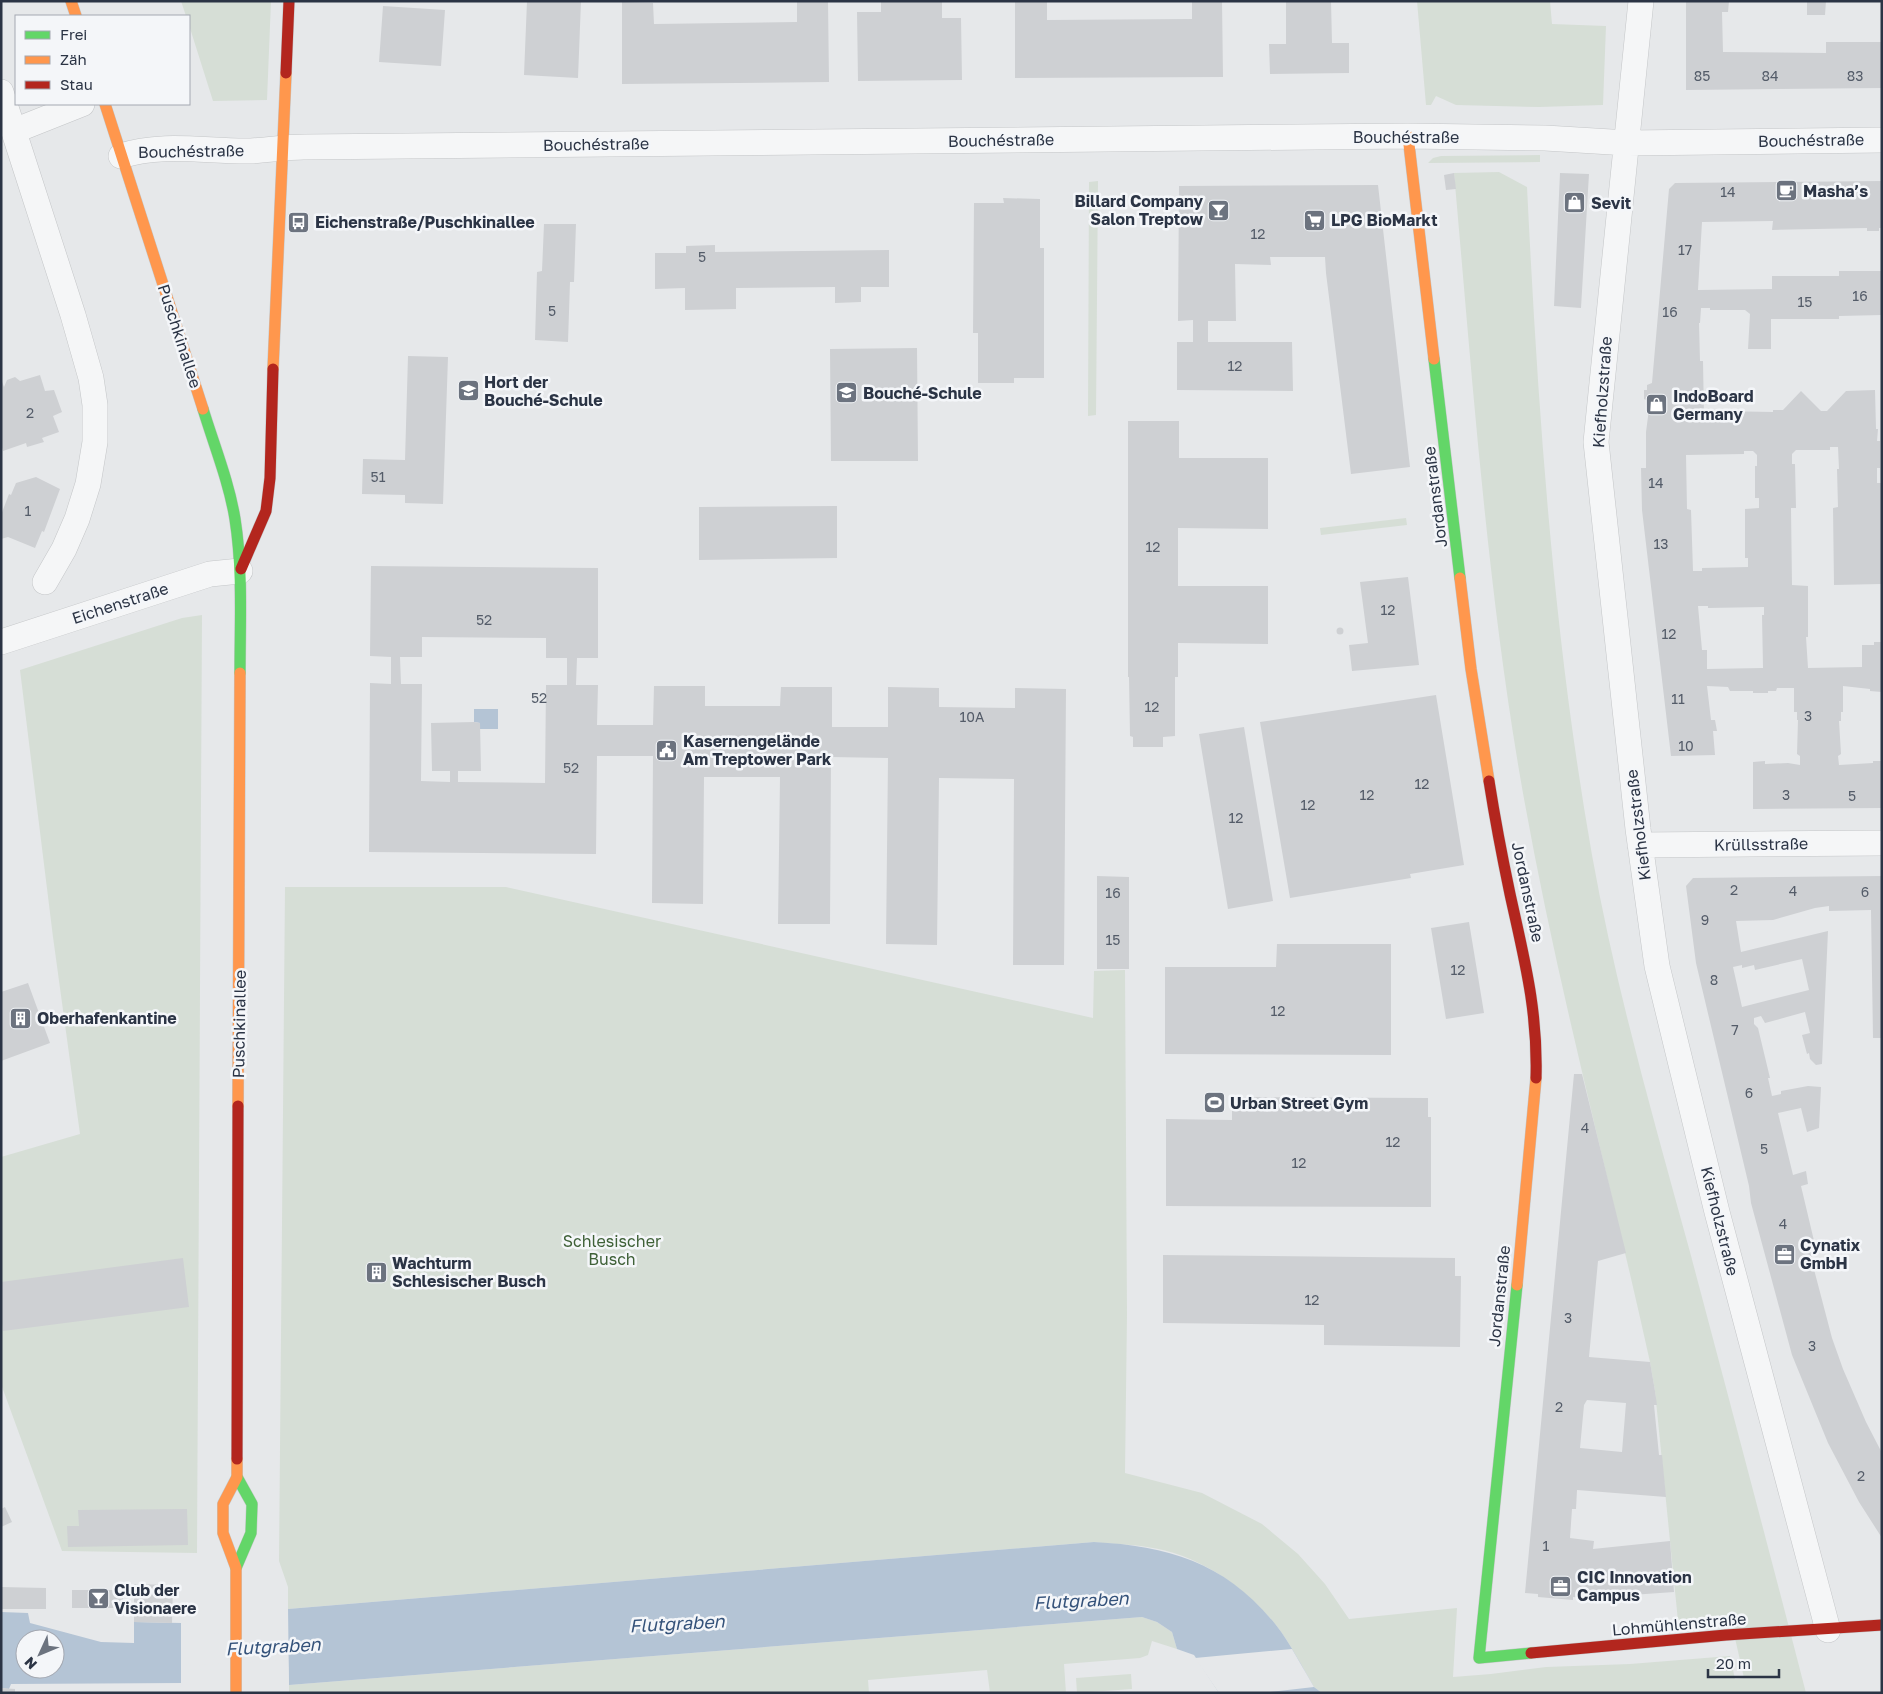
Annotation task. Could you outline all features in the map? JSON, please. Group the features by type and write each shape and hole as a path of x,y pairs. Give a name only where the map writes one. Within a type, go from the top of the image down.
{"main road":[{"path":"71,1 76,15"},
{"name":"Puschkinallee","path":"240,571 266,511 270,478 289,1"},
{"name":"Puschkinallee","path":"104,105 227,485 235,519 240,571 237,1477 224,1504 223,1533 236,1568 236,1693"},
{"name":"Jordanstraße","path":"1408,136 1471,670 1502,851 1533,1002 1537,1051 1535,1105 1479,1658"},
{"name":"Puschkinallee","path":"236,1568 251,1533 252,1511 252,1504 237,1477"},
{"name":"Lohmühlenstraße","path":"1479,1658 1726,1635 1828,1630 1882,1625"}],"street":[{"name":"Kiefholzstraße","path":"1641,1 1596,442 1640,845 1659,976 1717,1212 1828,1630"},
{"path":"1,92 73,315 91,378 95,404 95,442 88,484 77,519 45,582"},
{"path":"14,131 79,105"},
{"name":"Bouchéstraße","path":"121,156 134,151 159,149 251,151 282,148 1408,136 1545,138 1628,143 1882,140"},
{"name":"Eichenstraße","path":"1,642 210,574 240,571"},
{"name":"Krüllsstraße","path":"1640,845 1882,844"}],"green space":[{"path":"181,1 271,1 267,100 213,101 190,28 190,15 186,15"},
{"path":"1417,1 1550,1 1552,24 1606,26 1603,105 1539,107 1456,105 1436,96 1431,105 1426,105"},
{"path":"1540,155 1540,162 1428,163 1433,158 1441,156"},
{"name":"Schlesischer Busch","path":"1499,172 1527,187 1542,438 1557,605 1578,772 1612,955 1636,1055 1806,1693 1322,1693 1314,1687 1276,1625 1250,1597 1219,1574 1202,1564 1166,1551 1141,1546 1094,1542 288,1609 288,1587 279,1561 285,887 506,887 1093,1018 1094,971 1125,970 1127,1314 1125,1473 1202,1493 1262,1524 1298,1554 1325,1584 1349,1619 1457,1608 1453,1677 1546,1667 1630,1664 1730,1656 1735,1679 1744,1678 1730,1616 1678,1621 1655,1391 1650,1362 1565,997 1520,776 1508,701 1489,550 1454,173"},
{"path":"1098,181 1096,415 1088,416 1089,182"},
{"path":"1406,518 1407,525 1321,535 1320,528"},
{"path":"202,615 197,1553 62,1551 1,1384 1,1157 80,1134 53,937 20,670 182,618"},
{"path":"1142,1617 1157,1622 1172,1632 1177,1649 1152,1641 1148,1655 1140,1658 1064,1664 1066,1693 990,1693 987,1670 868,1680 869,1693 289,1693 289,1685"},
{"path":"1131,1674 1132,1689 1077,1693 1076,1678"}],"water":[{"path":"474,709 498,709 498,729 480,729 480,723 474,722"},
{"name":"Flutgraben","path":"1094,1542 1122,1544 1172,1554 1195,1562 1237,1586 1276,1625 1314,1687 1322,1693 1219,1693 1194,1655 1177,1649 1172,1632 1157,1622 1142,1617 289,1685 288,1658 181,1664 181,1683 11,1684 9,1689 1,1688 1,1612 28,1613 30,1623 52,1629 15,1629 15,1679 65,1679 65,1632 101,1642 134,1643 134,1622 181,1623 181,1637 288,1633 288,1609"}],"pier":[{"path":"288,1607 289,1688 286,1686 286,1660 184,1666 184,1684 181,1686 181,1620 184,1622 184,1635 286,1631 285,1609"},
{"path":"1292,1649 1314,1687 1262,1693 1219,1693 1195,1658"}],"building":[{"path":"527,1 581,1 578,78 524,75"},
{"path":"797,1 828,1 829,82 622,84 622,2 653,3 654,24 797,22"},
{"path":"881,1 942,1 942,18 961,18 962,80 858,81 857,12 881,12"},
{"path":"1015,1 1047,1 1047,20 1192,19 1192,1 1222,1 1223,77 1015,78"},
{"path":"1286,1 1331,1 1332,43 1349,43 1349,73 1270,74 1269,44 1286,44"},
{"path":"1686,1 1729,1 1728,12 1722,12 1723,52 1826,53 1826,42 1882,42 1882,88 1686,90"},
{"path":"1807,1 1826,1 1825,15 1807,15"},
{"path":"383,6 445,10 441,66 379,62"},
{"path":"1454,173 1456,189 1446,190 1444,175"},
{"path":"1560,173 1589,174 1581,308 1554,306"},
{"path":"1882,181 1882,228 1879,228 1879,231 1867,231 1867,228 1772,230 1773,221 1702,222 1698,290 1772,289 1772,276 1839,276 1839,271 1882,271 1882,315 1839,316 1839,319 1771,319 1771,349 1748,349 1750,314 1745,310 1710,310 1710,308 1701,308 1699,323 1700,361 1703,361 1704,417 1720,417 1720,411 1773,412 1773,410 1783,410 1801,391 1821,411 1827,411 1846,391 1875,390 1877,441 1880,441 1880,468 1877,468 1877,483 1881,483 1881,584 1834,585 1833,508 1838,507 1837,469 1839,469 1838,447 1830,447 1830,450 1796,450 1792,454 1792,464 1795,464 1796,508 1791,508 1792,585 1808,586 1808,637 1806,637 1808,668 1862,667 1862,645 1874,645 1874,642 1882,642 1882,692 1843,686 1843,712 1841,712 1841,721 1839,721 1841,754 1838,756 1839,765 1882,761 1882,808 1753,809 1753,762 1765,761 1765,764 1788,763 1800,765 1800,756 1797,754 1798,720 1797,712 1794,712 1794,688 1777,688 1776,691 1768,691 1768,693 1753,693 1753,691 1730,691 1728,687 1707,686 1711,720 1715,720 1717,731 1713,731 1715,755 1671,756 1642,510 1641,468 1646,468 1646,432 1649,409 1644,399 1644,390 1647,390 1647,385 1652,383 1669,189 1675,183","holes":["1744,451 1753,451 1757,455 1755,498 1759,498 1759,508 1745,509 1745,558 1748,558 1748,567 1702,568 1702,571 1693,571 1691,510 1687,509 1686,455 1744,454","1698,606 1708,606 1708,608 1764,607 1764,615 1762,615 1763,668 1707,669 1707,650 1702,650"]},
{"path":"1378,185 1410,467 1351,474 1325,257 1270,257 1271,265 1235,264 1236,321 1208,321 1208,342 1292,342 1293,391 1177,390 1177,342 1193,342 1193,320 1178,321 1179,186"},
{"path":"1003,198 1040,199 1040,248 1044,248 1044,378 1014,378 1014,383 978,383 978,333 973,333 974,203 1004,203"},
{"path":"544,224 576,224 574,282 570,282 568,342 535,340 537,272 542,271"},
{"path":"715,245 715,252 889,250 889,287 861,287 861,302 835,303 835,287 736,288 736,309 685,310 685,288 655,289 655,253 686,253 686,246"},
{"path":"917,348 918,461 831,461 830,349"},
{"path":"408,356 448,357 443,504 405,503 405,495 362,494 363,459 405,460"},
{"path":"40,375 45,391 54,390 62,412 53,416 59,432 42,438 44,442 27,447 26,443 3,451 1,444 1,379 4,387 7,380 15,377 20,381"},
{"path":"1128,421 1179,421 1179,458 1268,458 1268,529 1178,528 1178,586 1268,586 1268,644 1178,643 1178,677 1175,677 1175,736 1163,737 1163,747 1133,747 1133,737 1130,736 1128,677"},
{"path":"36,477 60,489 44,532 42,531 35,548 8,537 1,539 1,515 9,494 11,495 16,483"},
{"path":"837,506 837,558 699,560 699,507"},
{"path":"371,566 598,568 598,658 577,658 576,685 598,685 597,725 653,725 654,686 705,686 705,706 780,706 781,687 832,687 832,727 888,727 888,687 939,688 939,707 1015,708 1015,688 1066,689 1064,965 1013,965 1014,779 939,778 937,945 886,944 888,758 831,757 830,924 778,924 780,777 704,777 703,904 652,903 653,756 597,756 596,854 369,852 370,683 391,684 391,657 370,656","holes":["422,637 546,638 546,658 567,658 567,685 546,685 545,783 458,782 458,771 481,771 480,723 474,722 431,723 432,771 450,771 450,782 421,781 422,684 401,684 400,657 422,657"]},
{"path":"1408,577 1419,665 1352,671 1349,645 1368,643 1360,582"},
{"path":"1340,628 1343,631 1340,634 1337,631"},
{"path":"1436,695 1464,865 1410,874 1411,878 1290,898 1260,722"},
{"path":"1244,727 1273,901 1228,909 1199,734"},
{"path":"1097,876 1129,877 1129,969 1097,969"},
{"path":"1882,876 1882,1038 1873,1038 1871,910 1829,911 1829,906 1773,920 1736,921 1741,952 1828,931 1822,1064 1816,1065 1810,1059 1809,1053 1807,1054 1802,1035 1810,1033 1805,1012 1765,1023 1761,1016 1754,1018 1754,1024 1758,1028 1770,1078 1768,1078 1772,1096 1781,1094 1781,1091 1808,1086 1821,1087 1819,1128 1807,1132 1801,1108 1778,1113 1793,1175 1806,1171 1808,1184 1801,1186 1815,1245 1811,1258 1832,1338 1866,1422 1882,1453 1882,1538 1859,1502 1828,1443 1792,1355 1751,1203 1749,1186 1696,963 1686,886 1693,878","holes":["1802,959 1809,990 1742,1007 1733,967 1742,965 1742,968 1754,965 1755,970"]},
{"path":"1469,922 1484,1013 1446,1019 1431,928"},
{"path":"1277,944 1391,944 1391,1055 1165,1054 1165,967 1276,967"},
{"name":"Oberhafenkantine","path":"28,983 50,1043 1,1061 1,992"},
{"path":"1574,1074 1582,1074 1626,1253 1598,1261 1589,1357 1650,1362 1657,1405 1654,1405 1659,1455 1662,1455 1666,1497 1577,1490 1576,1509 1572,1509 1570,1538 1594,1541 1593,1549 1670,1541 1674,1592 1603,1597 1587,1596 1587,1599 1573,1597 1573,1600 1538,1597 1538,1594 1525,1593","holes":["1587,1400 1626,1403 1622,1452 1580,1448 1584,1405"]},
{"path":"1232,1097 1428,1098 1428,1117 1431,1117 1431,1207 1166,1206 1166,1119 1232,1120"},
{"path":"1163,1255 1455,1258 1455,1276 1461,1276 1460,1347 1324,1345 1324,1325 1163,1323"},
{"path":"183,1258 189,1307 3,1331 1,1282"},
{"name":"Wachturm Schlesischer Busch","path":"369,1265 383,1265 383,1280 368,1280"},
{"path":"5,1507 12,1522 1,1527 1,1509"},
{"path":"187,1509 188,1545 68,1547 67,1526 79,1526 78,1510"},
{"path":"134,1584 173,1585 172,1623 134,1622"},
{"path":"1,1587 46,1588 46,1609 1,1609"},
{"name":"Club der Visionaere","path":"72,1590 123,1590 123,1608 72,1608"},
{"path":"1,1688 15,1689 15,1693 1,1693"}],"traffic: fast":[{"path":"1434,359 1460,578"},
{"path":"203,409 225,477 238,538 241,615 240,673"},
{"path":"1517,1285 1479,1658 1531,1653"},
{"path":"236,1568 251,1533 252,1504 237,1477"}],"traffic: slow":[{"path":"71,1 76,15"},
{"path":"273,369 286,73"},
{"path":"105,105 203,409"},
{"path":"1408,136 1434,359"},
{"path":"1460,578 1471,669 1489,781"},
{"path":"238,1106 240,673"},
{"path":"1517,1285 1536,1078"},
{"path":"236,1693 236,1568 223,1533 223,1504 237,1477 237,1459"}],"traffic: jam":[{"path":"286,73 289,1"},
{"path":"241,569 266,511 270,478 273,369"},
{"path":"1489,781 1504,866 1529,984 1535,1030 1536,1078"},
{"path":"237,1459 238,1106"},
{"path":"1531,1653 1726,1635 1882,1625"}],"place":[{"name":"Masha’s","path":"1787,191"},
{"name":"Sevit","path":"1575,203"},
{"name":"Billard Company Salon Treptow","path":"1219,210"},
{"name":"LPG BioMarkt","path":"1315,220"},
{"name":"Eichenstraße/Puschkinallee","path":"299,222"},
{"name":"Hort der Bouché-Schule","path":"468,391"},
{"name":"Bouché-Schule","path":"847,393"},
{"name":"IndoBoard Germany","path":"1657,405"},
{"name":"Kasernengelände Am Treptower Park","path":"667,750"},
{"name":"Oberhafenkantine","path":"21,1018"},
{"name":"Urban Street Gym","path":"1214,1103"},
{"name":"Cynatix GmbH","path":"1784,1254"},
{"name":"Wachturm Schlesischer Busch","path":"376,1272"},
{"name":"CIC Innovation Campus","path":"1561,1586"},
{"name":"Club der Visionaere","path":"98,1599"}]}
